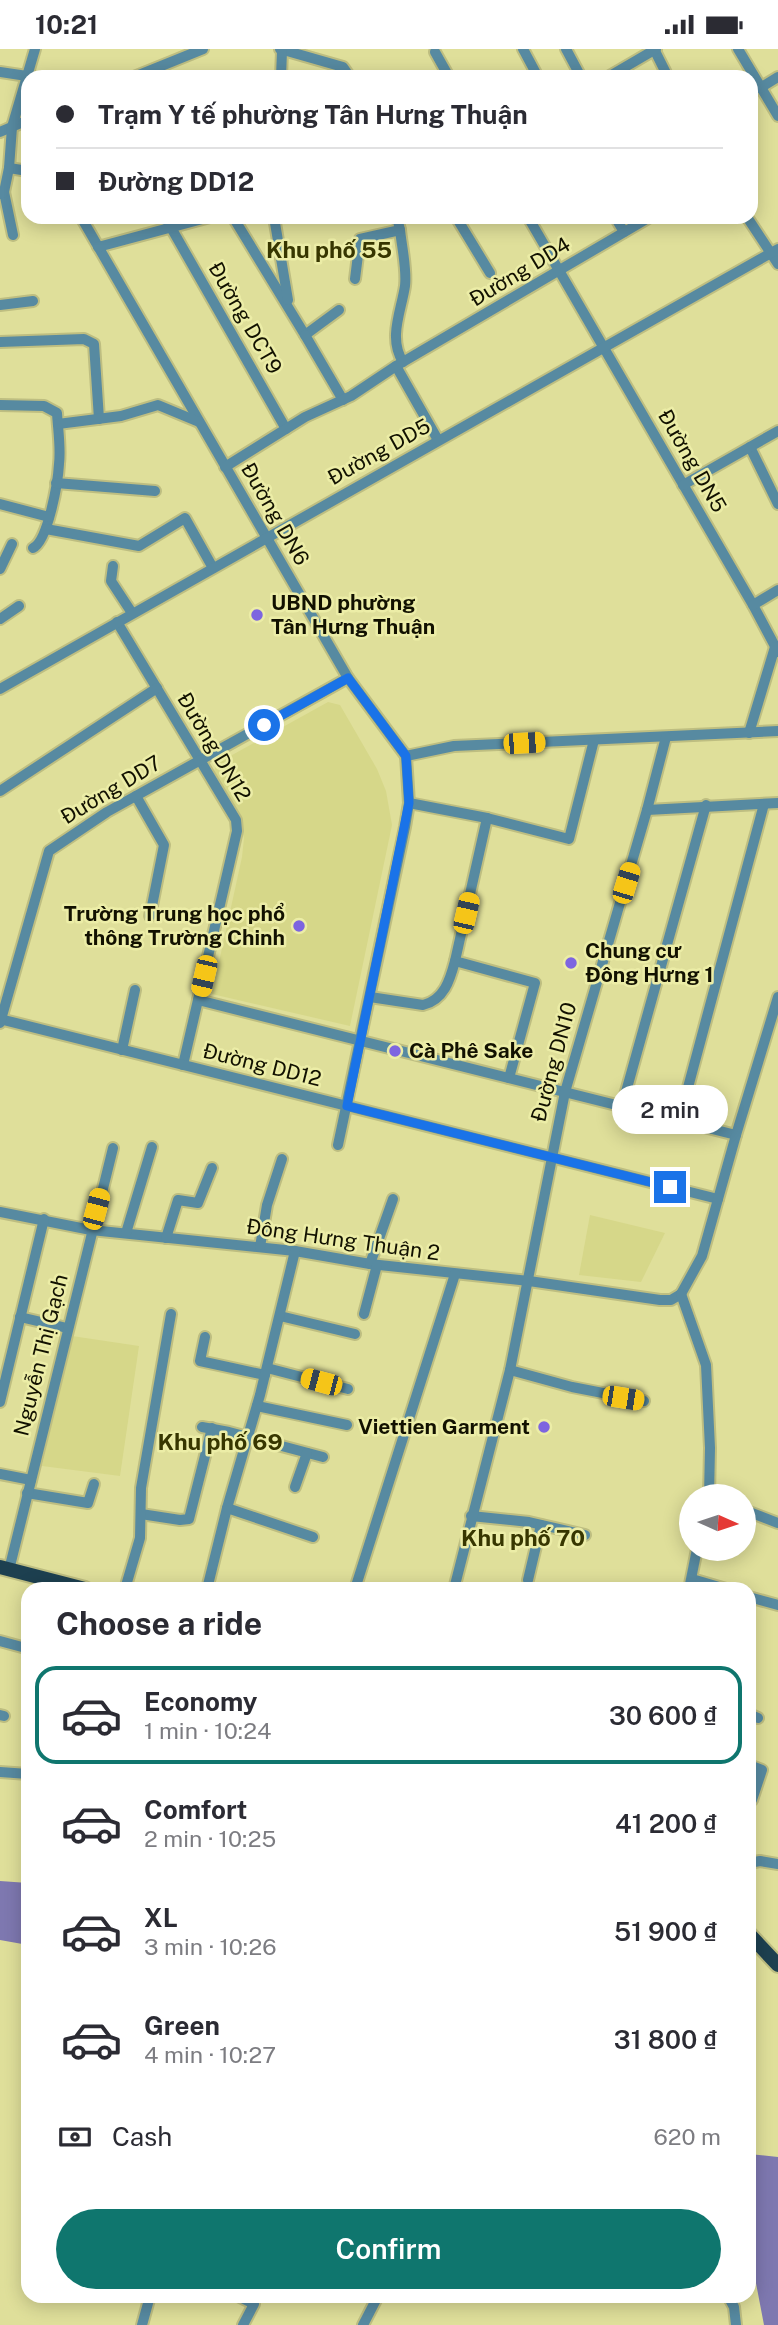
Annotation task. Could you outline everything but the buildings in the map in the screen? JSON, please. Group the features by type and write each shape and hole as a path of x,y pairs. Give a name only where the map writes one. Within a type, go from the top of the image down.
{"main road":[{"path":"4,1569 57,1582"},
{"path":"756,1941 778,1965"}],"street":[{"path":"29,70 35,49"},
{"path":"151,70 203,49"},
{"path":"523,49 534,70"},
{"path":"566,49 577,70"},
{"path":"620,70 655,49 665,70"},
{"path":"738,49 750,70"},
{"path":"281,70 281,50 343,67 345,70"},
{"path":"435,52 445,70"},
{"path":"0,72 21,75"},
{"path":"760,88 778,77"},
{"path":"758,84 778,116"},
{"path":"13,235 2,193 9,168 12,127 21,96"},
{"path":"0,132 21,123"},
{"path":"9,168 21,170"},
{"name":"Đường DN6","path":"85,224 348,678 406,756"},
{"path":"98,247 162,224"},
{"name":"Đường DCT9","path":"169,224 286,429"},
{"path":"237,224 343,400"},
{"path":"275,224 289,306"},
{"path":"399,224 405,284 395,346 399,364 438,440"},
{"path":"460,224 490,273"},
{"name":"Đường DN5","path":"532,224 753,605 776,650 749,733"},
{"path":"619,224 624,232"},
{"name":"Đường DD4","path":"399,364 638,224"},
{"path":"753,224 775,251 778,264"},
{"path":"355,279 360,239 400,230"},
{"name":"Đường DD5","path":"0,689 775,251"},
{"path":"0,305 33,300"},
{"path":"305,335 339,310"},
{"path":"0,342 84,339 94,344 99,419"},
{"path":"225,467 305,417 343,400 399,364"},
{"path":"0,405 44,406 57,414 60,462 46,529 40,543 33,548"},
{"path":"58,424 121,416 158,405 199,422"},
{"path":"684,485 778,431"},
{"path":"750,447 778,504"},
{"path":"56,483 155,491"},
{"path":"0,504 49,517"},
{"path":"46,529 139,546 185,518 213,568"},
{"path":"0,569 12,544"},
{"path":"113,566 111,581 132,614"},
{"path":"753,605 778,590"},
{"path":"0,619 19,606"},
{"name":"Đường DN12","path":"117,622 236,820 237,831 183,1065"},
{"name":"Đường DD7","path":"0,1021 48,851 136,796 348,678"},
{"path":"0,791 157,688"},
{"path":"338,1145 409,803 406,756 454,746 778,731"},
{"name":"Đường DN10","path":"456,1582 510,1370 565,1092 648,810 666,737"},
{"path":"409,803 487,818 569,839 594,740"},
{"path":"136,796 164,845 149,916"},
{"path":"648,810 778,803"},
{"path":"679,1121 764,804"},
{"path":"622,1107 706,805"},
{"path":"370,997 423,1005 445,989 455,961 487,818"},
{"path":"455,961 535,983 509,1078"},
{"path":"122,1050 135,990"},
{"path":"709,1484 706,1365 681,1294 702,1256 778,997"},
{"path":"198,1000 736,1135"},
{"name":"Đường DD12","path":"0,1021 718,1199"},
{"path":"126,1233 152,1147"},
{"name":"Nguyễn Thị Gạch","path":"4,1569 27,1493 113,1149"},
{"path":"260,1247 267,1205 282,1159"},
{"path":"166,1238 178,1200 198,1203 212,1168"},
{"path":"364,1314 373,1265 393,1199"},
{"name":"Đông Hưng Thuận 2","path":"0,1212 91,1230 295,1251 373,1265 529,1281 660,1300 671,1300 681,1294"},
{"path":"0,1402 44,1219"},
{"path":"209,1582 257,1406 295,1251"},
{"path":"357,1582 455,1274"},
{"path":"127,1582 140,1538 141,1487 171,1314"},
{"path":"280,1316 355,1334"},
{"path":"20,1317 67,1328"},
{"path":"205,1337 200,1361 266,1371 348,1389"},
{"path":"510,1370 572,1387 644,1401"},
{"path":"257,1406 347,1426"},
{"path":"141,1514 180,1520 189,1518 207,1428 323,1457"},
{"path":"295,1487 307,1453"},
{"path":"0,1474 30,1480"},
{"path":"27,1493 88,1503 94,1484"},
{"path":"227,1508 313,1537"},
{"path":"756,1515 778,1523"},
{"path":"471,1516 541,1525 585,1535"},
{"path":"528,1580 541,1525"},
{"path":"691,1582 695,1561"},
{"path":"756,1599 778,1605"},
{"path":"0,1641 21,1647"},
{"path":"756,1768 762,1770 756,1788"},
{"path":"0,1772 21,1774"},
{"path":"756,1862 778,1864"},
{"path":"142,2325 148,2303"},
{"path":"243,2325 254,2304 252,2303"},
{"path":"363,2325 374,2303"},
{"path":"732,2303 736,2325"}],"shaded area":[{"name":"Trường Trung học phổ thông Trường Chinh","path":"328,702 340,705 377,769 386,791 392,825 350,1026 212,994 244,838 241,826 213,776 216,764"},
{"path":"590,1215 665,1233 641,1282 579,1275"},
{"path":"72,1336 139,1346 120,1476 42,1466"},
{"path":"0,1881 21,1882 21,1944 0,1940"},
{"path":"756,2155 778,2157 778,2325 764,2325 756,2283"}],"place":[{"name":"UBND phường Tân Hưng Thuận","path":"257,615"},
{"name":"Trường Trung học phổ thông Trường Chinh","path":"299,926"},
{"name":"Chung cư Đông Hưng 1","path":"571,963"},
{"name":"Cà Phê Sake","path":"395,1051"},
{"name":"Viettien Garment","path":"544,1427"}],"district":[{"name":"Khu phố 55","path":"329,250"},
{"name":"Khu phố 69","path":"220,1442"},
{"name":"Khu phố 70","path":"523,1538"}],"route":[{"path":"264,725 348,678 406,756 409,803 405,827 347,1106 670,1187"}]}
